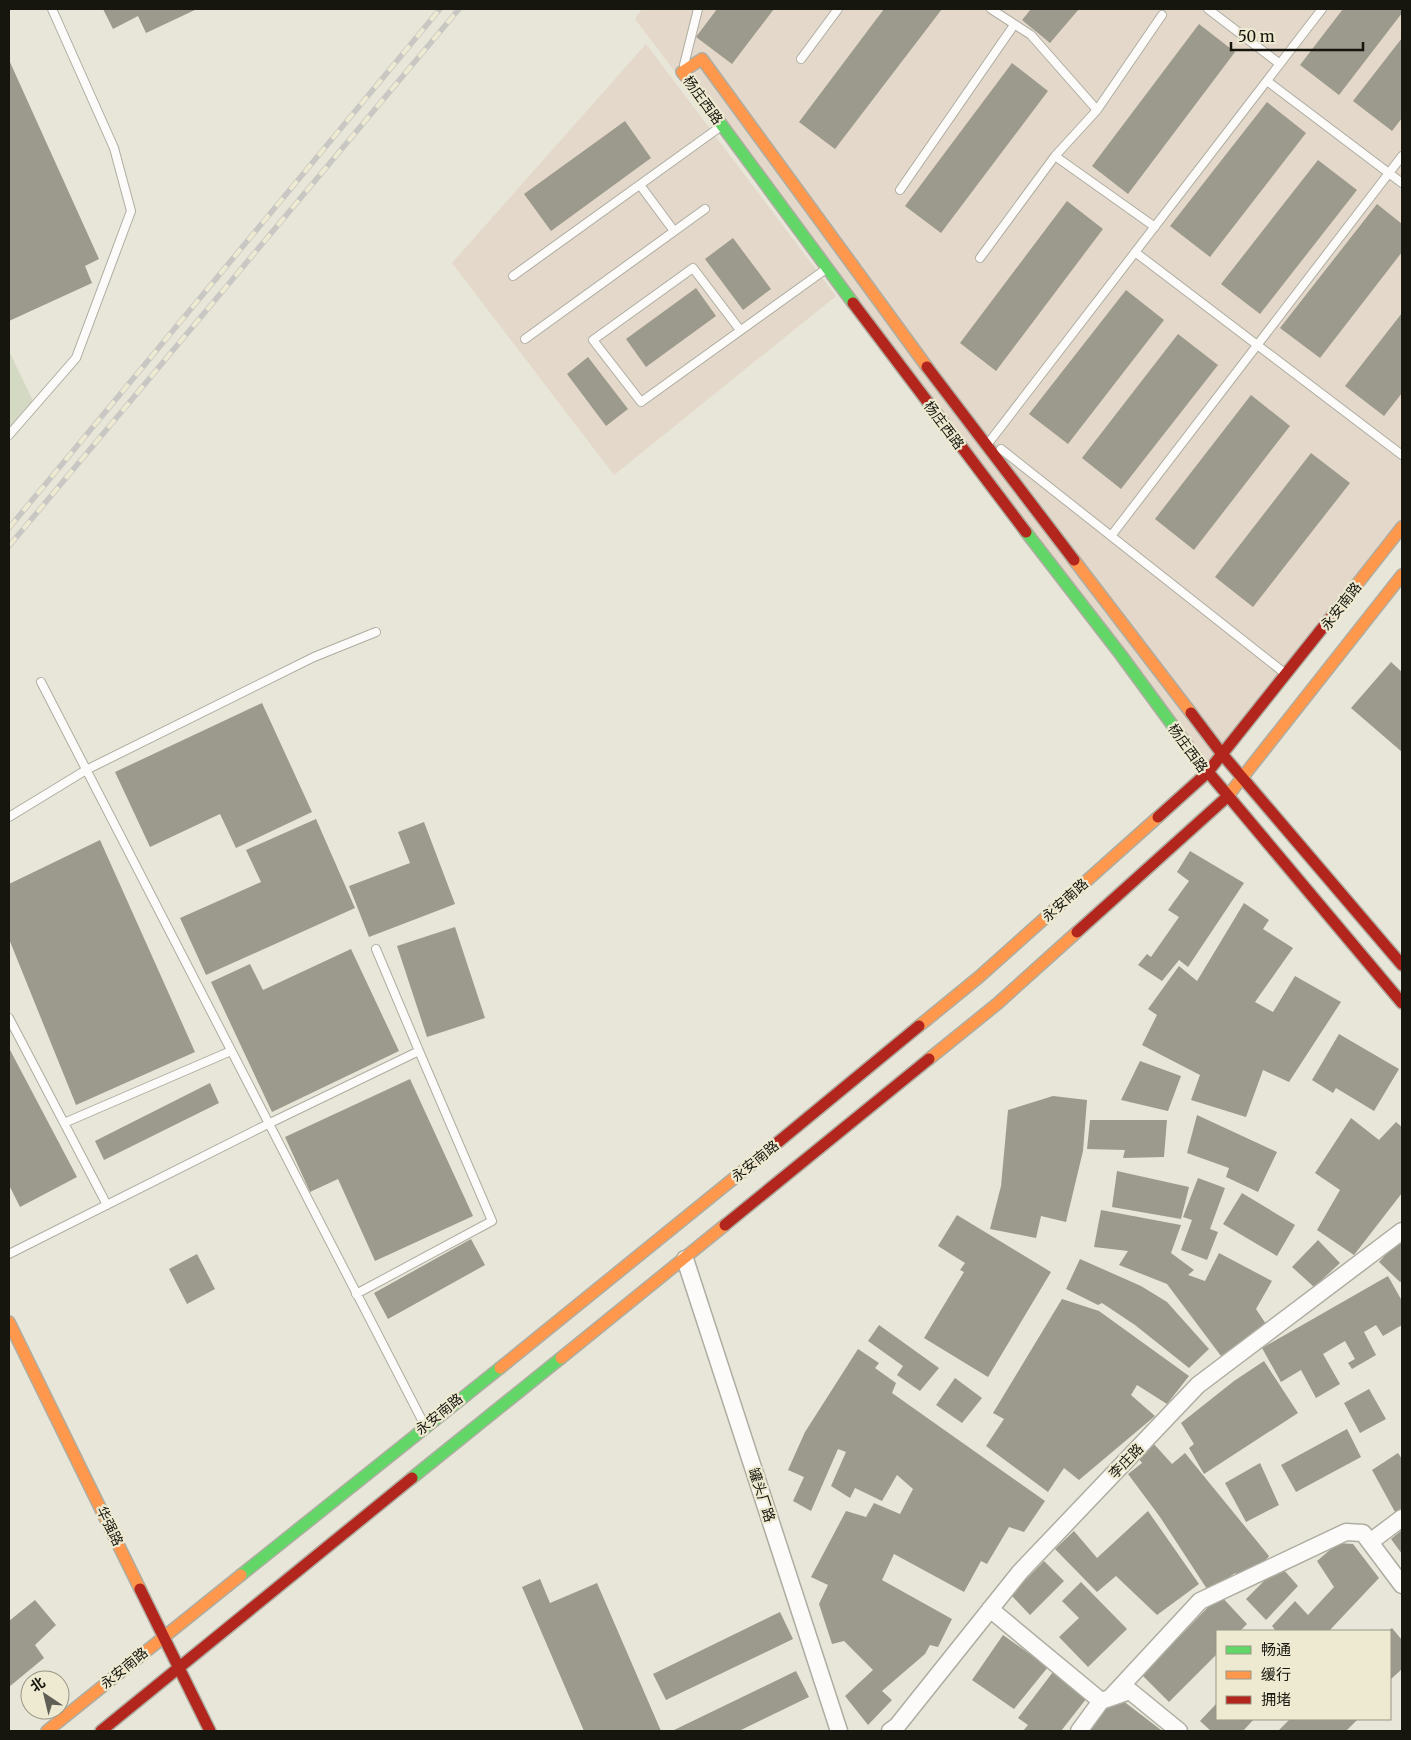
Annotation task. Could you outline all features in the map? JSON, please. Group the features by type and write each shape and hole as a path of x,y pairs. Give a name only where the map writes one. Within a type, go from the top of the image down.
{"main road":[{"name":"杨庄西路","path":"1402,965 1222,754 975,431 702,59 682,72 985,480 1120,655 1206,773 1228,796 1402,1003"},
{"name":"永安南路","path":"47,1731 674,1228 979,977 1206,773 1287,674 1402,527"},
{"name":"永安南路","path":"101,1731 997,1004 1228,796 1402,575"},
{"name":"华强路","path":"9,1322 210,1731"}],"street":[{"name":"李庄路","path":"890,1731 897,1726 1020,1572 1198,1385 1402,1231"},
{"name":"罐头厂路","path":"685,1259 839,1731"},
{"path":"1370,1542 1402,1518"},
{"path":"1079,1731 1106,1699 1200,1601 1346,1532 1363,1533 1402,1585"},
{"path":"990,1609 1106,1699"},
{"path":"1106,1699 1130,1691 1179,1731"}],"lane":[{"path":"9,434 76,358 131,211 114,148 52,9"},
{"path":"682,72 698,9"},
{"path":"801,58 838,9"},
{"path":"991,9 1031,35 1097,110"},
{"path":"1208,9 1280,64"},
{"path":"990,441 1322,9"},
{"path":"980,258 1055,156 1097,110 1162,14"},
{"path":"900,190 1014,25"},
{"path":"1267,81 1402,183"},
{"path":"513,276 722,126"},
{"path":"1055,156 1155,227"},
{"path":"1111,536 1402,156"},
{"path":"640,185 674,231"},
{"path":"525,339 705,208"},
{"path":"1136,252 1402,455"},
{"path":"740,330 693,268 593,340 641,402 827,268"},
{"path":"975,431 1287,674"},
{"path":"9,817 86,770 314,657 376,632"},
{"path":"41,682 425,1426"},
{"path":"356,1294 492,1221 376,949"},
{"path":"9,1018 107,1205"},
{"path":"64,1124 231,1051"},
{"path":"9,1254 268,1124 419,1051"}],"shaded area":[{"path":"642,9 1402,9 1402,527 1207,773 635,19"},
{"path":"646,44 836,296 614,475 452,263"}],"green space":[{"path":"9,351 35,405 9,435"}],"building":[{"path":"103,9 197,9 146,33 138,16 113,29"},
{"path":"717,9 774,9 732,64 696,37"},
{"path":"884,9 942,9 835,149 799,122"},
{"path":"1031,9 1079,9 1050,43 1022,20"},
{"path":"1343,9 1402,9 1402,13 1339,95 1300,65"},
{"path":"1199,24 1235,52 1128,194 1092,166"},
{"path":"1402,38 1402,118 1392,131 1353,101"},
{"path":"9,60 99,259 85,266 92,283 9,321"},
{"path":"1012,63 1048,91 941,233 905,206"},
{"path":"1267,102 1306,133 1210,257 1170,226"},
{"path":"625,121 651,158 551,231 524,194"},
{"path":"1318,160 1357,190 1260,314 1221,284"},
{"path":"1067,201 1103,229 996,371 960,343"},
{"path":"1377,204 1402,224 1402,252 1320,358 1280,328"},
{"path":"733,238 771,289 743,310 705,259"},
{"path":"696,288 716,316 646,367 626,339"},
{"path":"1126,290 1164,320 1068,444 1029,414"},
{"path":"1402,313 1402,393 1384,416 1345,386"},
{"path":"1178,334 1218,365 1121,489 1082,458"},
{"path":"588,357 628,409 606,426 567,374"},
{"path":"1251,395 1290,426 1194,550 1155,519"},
{"path":"1311,453 1350,483 1253,607 1215,577"},
{"path":"1391,662 1402,672 1402,752 1351,708"},
{"path":"262,703 312,812 236,848 220,814 150,847 115,772"},
{"path":"316,819 355,908 206,975 180,918 261,882 246,850"},
{"path":"424,822 455,904 369,937 349,886 410,863 398,832"},
{"path":"100,840 195,1052 76,1105 9,939 9,884"},
{"path":"1190,851 1244,883 1188,967 1179,960 1162,981 1138,965 1147,954 1151,957 1179,917 1168,910 1189,881 1177,872"},
{"path":"1244,903 1269,920 1263,929 1293,948 1255,1002 1273,1012 1295,976 1341,1002 1289,1082 1263,1070 1246,1117 1191,1100 1200,1075 1142,1045 1157,1015 1148,1009 1179,966 1197,981"},
{"path":"455,927 485,1018 427,1037 397,946"},
{"path":"351,949 399,1051 272,1112 211,982 250,964 263,990"},
{"path":"1339,1034 1399,1069 1374,1111 1336,1088 1333,1093 1312,1080"},
{"path":"9,1048 77,1177 20,1207 9,1185"},
{"path":"1140,1061 1181,1076 1168,1111 1121,1100"},
{"path":"410,1079 473,1216 375,1261 338,1179 310,1192 285,1137"},
{"path":"210,1083 219,1103 104,1160 95,1141"},
{"path":"1053,1096 1087,1100 1083,1151 1066,1222 1041,1216 1036,1238 990,1229 1001,1186 1008,1110"},
{"path":"1197,1115 1277,1152 1258,1192 1226,1177 1229,1168 1187,1153"},
{"path":"1351,1118 1379,1140 1396,1122 1402,1127 1402,1193 1354,1255 1317,1230 1340,1190 1315,1173"},
{"path":"1090,1120 1167,1120 1164,1157 1123,1158 1125,1150 1087,1149"},
{"path":"1117,1171 1189,1187 1181,1219 1112,1207"},
{"path":"1198,1178 1225,1188 1210,1229 1218,1232 1207,1260 1181,1250 1192,1220 1183,1217"},
{"path":"1242,1193 1295,1225 1277,1256 1223,1224"},
{"path":"1101,1210 1181,1225 1171,1253 1194,1270 1188,1275 1205,1281 1219,1253 1272,1281 1256,1309 1266,1324 1221,1356 1167,1284 1119,1265 1128,1251 1094,1247"},
{"path":"957,1215 1051,1272 988,1377 924,1338 964,1272 960,1270 965,1263 938,1246"},
{"path":"1402,1237 1402,1281 1400,1282 1379,1262"},
{"path":"471,1239 485,1265 388,1319 374,1293"},
{"path":"1318,1240 1340,1263 1314,1287 1292,1267"},
{"path":"197,1254 215,1289 187,1304 169,1269"},
{"path":"1080,1259 1141,1286 1167,1302 1209,1349 1189,1368 1135,1325 1102,1303 1098,1305 1066,1289"},
{"path":"1388,1276 1402,1301 1402,1325 1383,1336 1376,1325 1364,1332 1376,1355 1352,1369 1348,1363 1355,1359 1345,1341 1323,1354 1340,1384 1316,1398 1301,1370 1281,1382 1262,1348"},
{"path":"1062,1299 1099,1311 1189,1376 1167,1404 1137,1385 1131,1395 1155,1416 1079,1480 1064,1468 1048,1492 986,1446 1004,1419 993,1413"},
{"path":"879,1325 939,1368 920,1391 897,1375 903,1366 868,1341"},
{"path":"858,1349 879,1363 875,1368 896,1383 892,1393 1045,1501 1024,1532 1009,1527 987,1564 981,1561 964,1592 894,1554 882,1580 952,1619 938,1647 930,1645 925,1654 882,1691 892,1700 868,1725 845,1696 873,1670 844,1641 832,1644 819,1604 828,1585 811,1577 846,1511 866,1517 874,1503 900,1514 913,1489 897,1475 882,1501 855,1488 850,1498 831,1486 846,1452 838,1449 811,1511 793,1501 804,1477 788,1470 805,1432"},
{"path":"1264,1361 1298,1413 1204,1474 1189,1448 1194,1444 1181,1423 1234,1381"},
{"path":"955,1378 982,1398 962,1423 936,1405"},
{"path":"1369,1389 1386,1419 1360,1433 1344,1403"},
{"path":"1347,1429 1361,1457 1296,1492 1281,1465"},
{"path":"1153,1443 1172,1464 1185,1453 1269,1556 1257,1572 1237,1578 1235,1573 1209,1592 1160,1517 1128,1474 1142,1463 1137,1456"},
{"path":"1398,1453 1402,1459 1402,1508 1395,1512 1372,1470"},
{"path":"1260,1463 1279,1505 1246,1522 1225,1483"},
{"path":"1148,1511 1199,1584 1157,1615 1116,1576 1097,1592 1055,1549 1074,1531 1097,1558"},
{"path":"1402,1530 1402,1554 1391,1539"},
{"path":"1338,1543 1353,1544 1379,1578 1330,1630 1275,1630 1272,1626 1295,1601 1308,1615 1334,1587 1317,1561"},
{"path":"1044,1561 1064,1581 1030,1615 1011,1595"},
{"path":"1283,1569 1298,1586 1266,1620 1246,1599 1267,1578"},
{"path":"540,1579 550,1603 597,1583 661,1731 584,1731 522,1587"},
{"path":"1081,1582 1127,1629 1088,1667 1059,1637 1079,1618 1062,1601"},
{"path":"1220,1595 1247,1624 1241,1630 1216,1630 1216,1655 1169,1702 1142,1675"},
{"path":"35,1600 56,1625 35,1645 44,1658 30,1670 20,1670 20,1678 9,1687 9,1621"},
{"path":"780,1612 793,1639 666,1700 653,1674"},
{"path":"1392,1628 1402,1640 1402,1669 1391,1679 1391,1630 1389,1630"},
{"path":"1003,1635 1048,1667 1014,1709 972,1680"},
{"path":"1056,1668 1090,1694 1061,1731 1023,1731 1028,1725 1018,1718"},
{"path":"796,1671 809,1697 739,1731 672,1731"},
{"path":"1118,1697 1161,1730 1085,1731 1107,1702"},
{"path":"1216,1704 1216,1720 1253,1720 1243,1731 1211,1731 1200,1721"},
{"path":"1289,1720 1357,1720 1346,1731 1278,1731"}],"railway":[{"path":"9,528 440,9"},
{"path":"9,546 459,9"}],"traffic: fast":[{"path":"690,82 853,303"},
{"path":"1026,532 1121,655 1198,760"},
{"path":"412,1478 561,1358"},
{"path":"241,1575 500,1368"}],"traffic: slow":[{"path":"690,82 682,72 702,59 927,367"},
{"path":"1336,611 1402,527"},
{"path":"1074,560 1191,713"},
{"path":"1227,797 1402,575"},
{"path":"919,1026 979,977 1158,817"},
{"path":"929,1059 997,1004 1077,932"},
{"path":"500,1368 754,1162"},
{"path":"561,1358 725,1225"},
{"path":"9,1322 140,1589"},
{"path":"47,1731 241,1575"}],"traffic: jam":[{"path":"853,303 1026,532"},
{"path":"927,367 1074,560"},
{"path":"1158,817 1207,773 1336,611"},
{"path":"1191,713 1222,754 1402,965"},
{"path":"1198,760 1402,1003"},
{"path":"1077,932 1227,797"},
{"path":"754,1162 919,1026"},
{"path":"725,1225 929,1059"},
{"path":"101,1731 412,1478"},
{"path":"140,1589 210,1731"}]}
